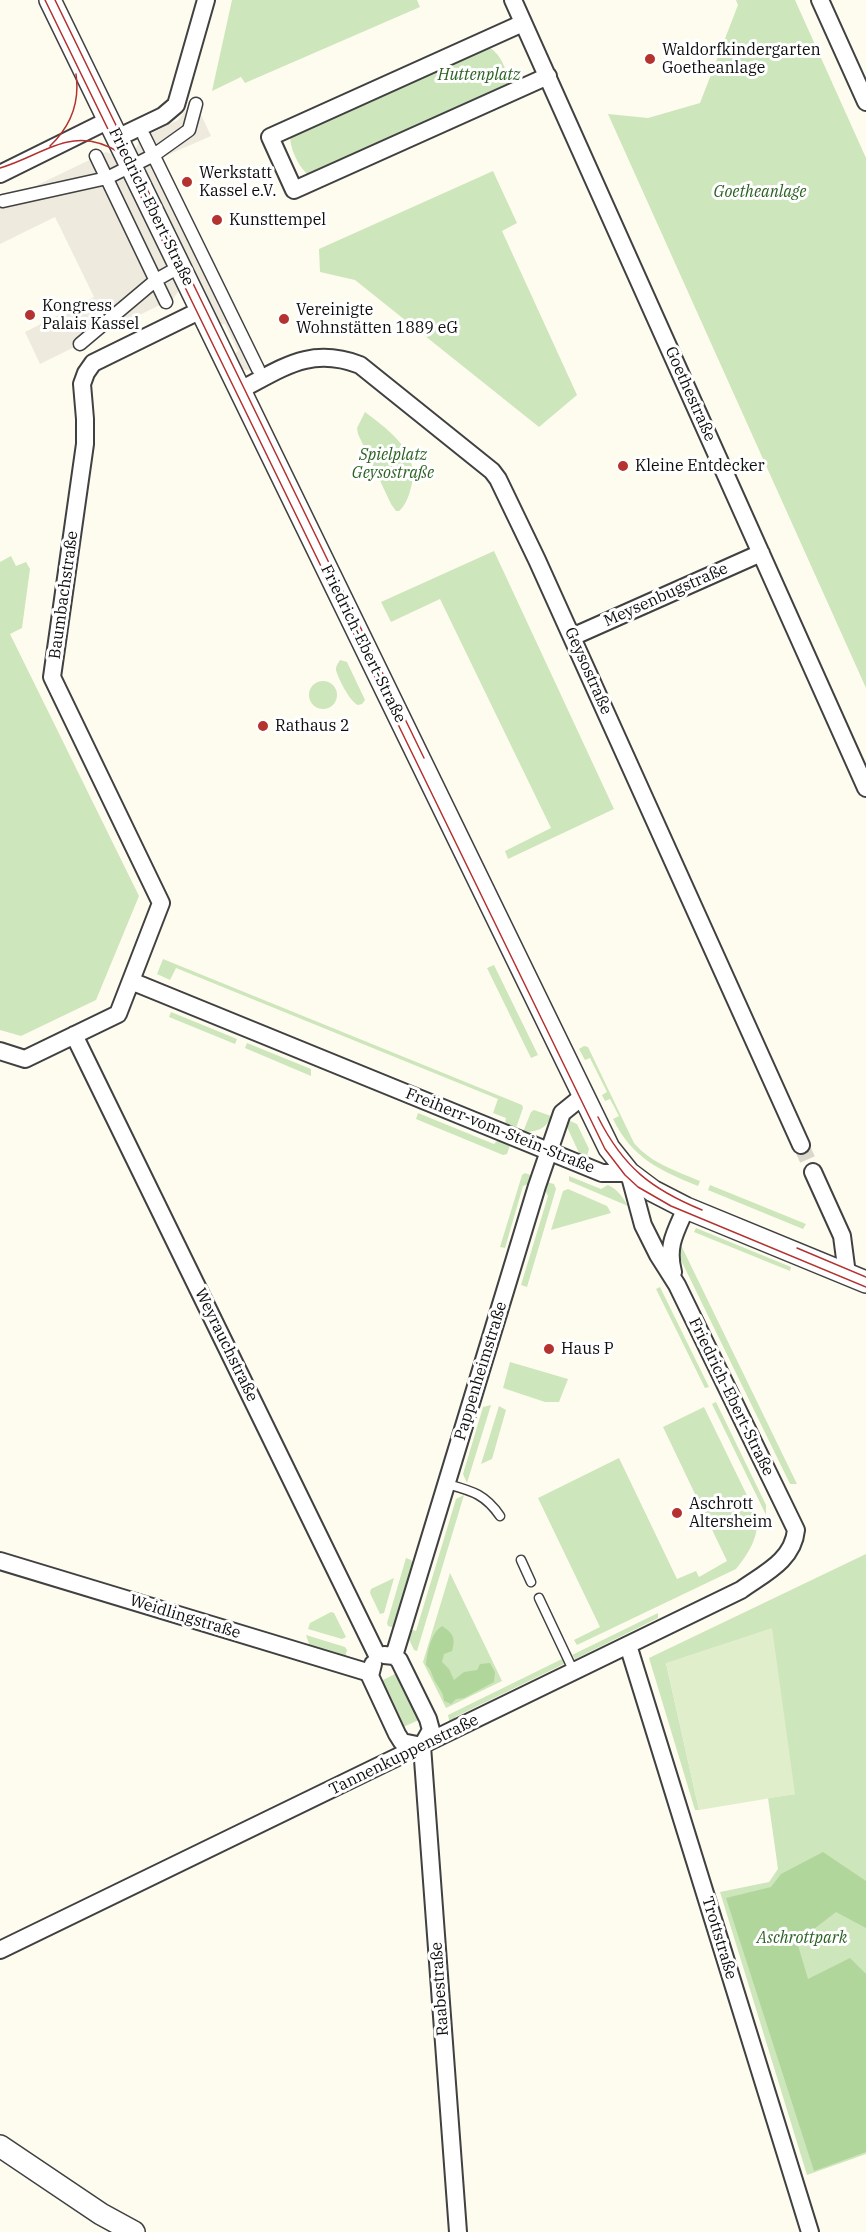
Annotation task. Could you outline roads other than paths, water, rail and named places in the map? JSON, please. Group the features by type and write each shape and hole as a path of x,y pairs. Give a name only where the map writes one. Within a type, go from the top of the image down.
{"street":[{"name":"Friedrich-Ebert-Straße","path":"50,0 208,315 240,390 583,1096 609,1148 629,1173 643,1225 677,1285 796,1530 795,1543"},
{"path":"0,174 113,129 163,116 176,105 206,0"},
{"path":"820,0 866,102"},
{"name":"Goethestraße","path":"516,1 523,23 866,788"},
{"path":"523,23 270,137 294,190 548,76"},
{"path":"138,163 154,155 189,130 196,104"},
{"path":"144,136 183,209 203,256 258,369"},
{"path":"96,156 166,302"},
{"path":"3,201 107,178 123,170"},
{"path":"187,264 203,256"},
{"path":"80,344 156,280 172,272"},
{"path":"208,315 230,312"},
{"name":"Baumbachstraße","path":"0,1051 25,1059 118,1014 161,903 52,677 85,444 82,384 86,373 93,363 208,315"},
{"name":"Geysostraße","path":"240,390 306,359 320,357 343,359 360,365 492,471 498,479 572,637 801,1145"},
{"name":"Meysenbugstraße","path":"572,637 761,553"},
{"name":"Freiherr-vom-Stein-Straße","path":"131,981 602,1173 629,1173"},
{"name":"Weyrauchstraße","path":"74,1035 386,1655 399,1660 428,1719 431,1730 422,1746"},
{"name":"Pappenheimstraße","path":"386,1655 447,1484 562,1113 583,1096"},
{"path":"813,1172 842,1236 856,1278"},
{"path":"629,1173 683,1215 856,1278"},
{"name":"Friedrich-Ebert-Straße","path":"677,1285 669,1256 671,1242 683,1215"},
{"name":"Tannenkuppenstraße","path":"0,1950 741,1590 783,1560 795,1543"},
{"name":"Weidlingstraße","path":"0,1561 369,1673"},
{"name":"Trottstraße","path":"628,1645 810,2232"},
{"path":"386,1655 369,1673 402,1742 422,1746"},
{"name":"Raabestraße","path":"422,1746 458,2232"},
{"path":"0,2146 101,2214 134,2232"}],"lane":[{"path":"447,1484 486,1498 500,1516"},
{"path":"521,1560 531,1582"},
{"path":"539,1598 574,1672"}],"tunnel":[{"path":"801,1145 813,1172"}],"tram line":[{"path":"45,0 605,1149 625,1175 638,1187 671,1206 866,1287"},
{"path":"55,0 424,758"},
{"path":"50,146 69,122 77,94 76,74"},
{"path":"0,168 59,144 73,141 103,144 120,153"},
{"path":"598,1117 618,1150 640,1174 668,1194 702,1210"},
{"path":"797,1248 866,1277"}],"place":[{"name":"Waldorfkindergarten Goetheanlage","path":"650,59"},
{"name":"Werkstatt Kassel e.V.","path":"187,182"},
{"name":"Kunsttempel","path":"217,220"},
{"name":"Kongress Palais Kassel","path":"30,315"},
{"name":"Vereinigte Wohnstätten 1889 eG","path":"284,319"},
{"name":"Kleine Entdecker","path":"623,466"},
{"name":"Rathaus 2","path":"263,726"},
{"name":"Haus P","path":"549,1349"},
{"name":"Aschrott Altersheim","path":"677,1513"}],"park label":[{"name":"Huttenplatz","path":"479,75"},
{"name":"Goetheanlage","path":"760,192"},
{"name":"Spielplatz Geysostraße","path":"393,464"},
{"name":"Aschrottpark","path":"802,1938"}]}
